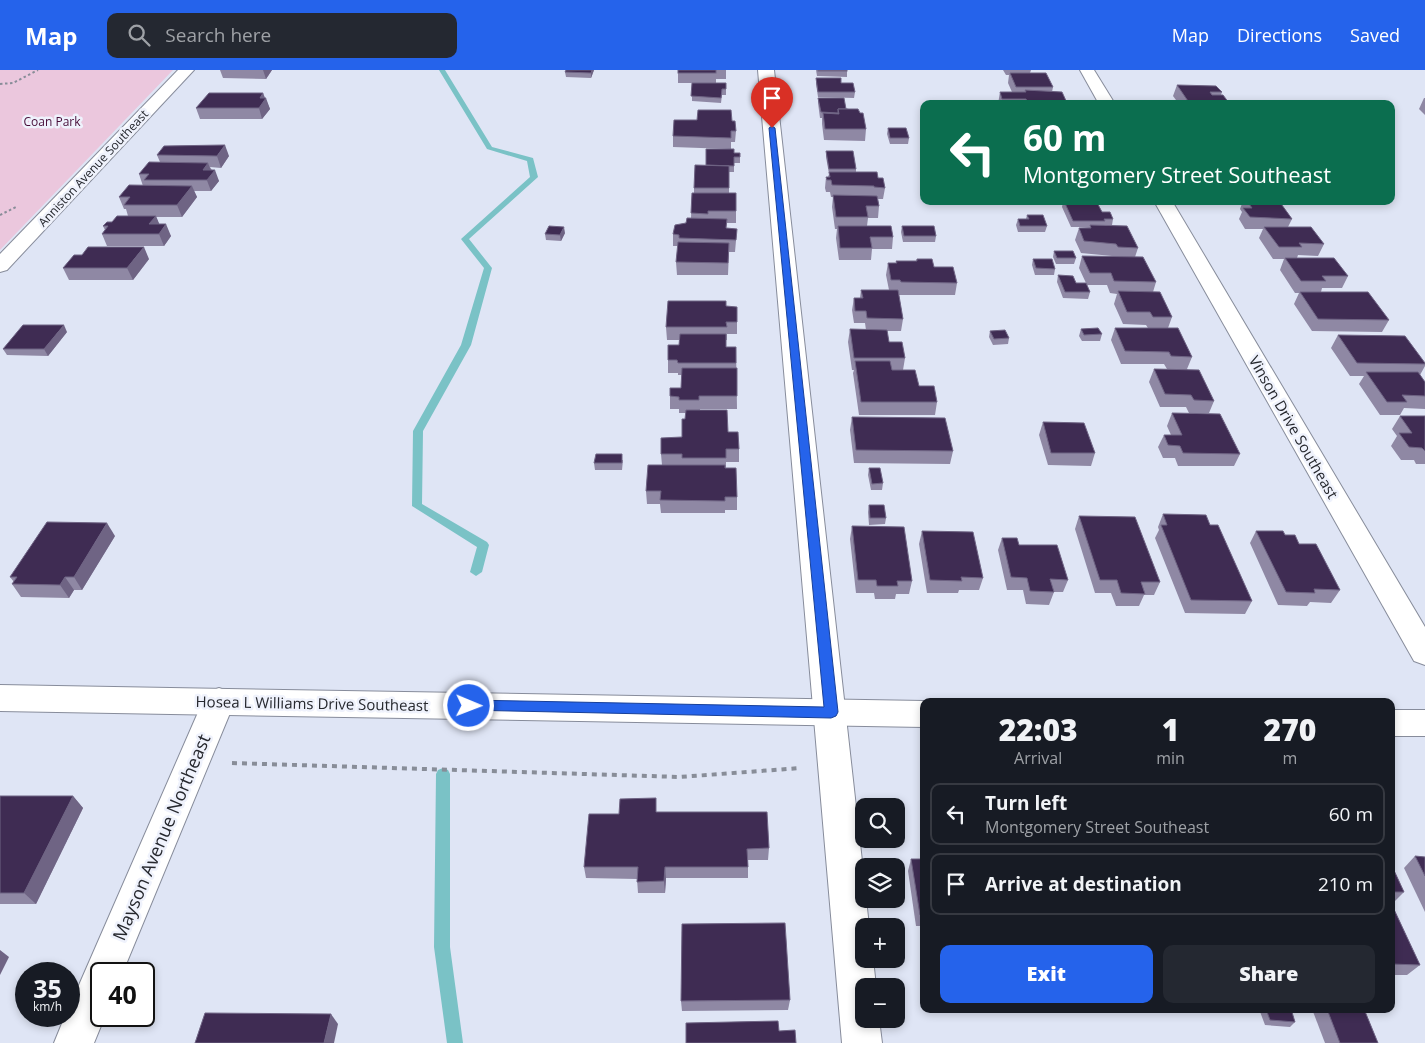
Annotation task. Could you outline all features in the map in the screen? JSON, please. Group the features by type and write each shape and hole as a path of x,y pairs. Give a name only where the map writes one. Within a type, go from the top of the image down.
{"street":[{"name":"Anniston Avenue Southeast","path":"0,266 186,70"},
{"path":"766,70 831,712 862,1043"},
{"path":"1088,70 1105,100"},
{"name":"Vinson Drive Southeast","path":"1166,205 1425,653"},
{"name":"Hosea L Williams Drive Southeast","path":"0,698 920,714"},
{"name":"Mayson Avenue Northeast","path":"109,962 220,701"},
{"path":"1395,723 1425,723"},
{"path":"74,1043 90,1005"}],"path":[{"path":"0,84 13,83 38,70"},
{"path":"225,763 680,777 805,768"}],"green space":[{"name":"Coan Park","path":"0,70 173,70 0,250"}],"building":[{"path":"566,70 592,70 591,73 565,72"},
{"path":"678,70 716,70 716,73 678,73"},
{"path":"847,70 847,71 818,71"},
{"path":"1010,73 1046,73 1053,87 1016,87"},
{"path":"816,78 841,78 841,83 853,83 855,92 818,92"},
{"path":"692,83 726,83 726,89 722,89 721,98 691,96"},
{"path":"1177,85 1216,86 1222,92 1210,92 1212,95 1223,95 1227,100 1187,100"},
{"path":"1025,90 1062,92 1066,100 1002,99 1000,92 1026,92"},
{"path":"209,93 263,93 260,98 266,98 259,108 196,108"},
{"path":"818,98 844,98 846,109 838,109 838,113 821,112"},
{"path":"838,109 858,109 860,113 863,113 866,129 825,129 823,113 839,114"},
{"path":"698,110 731,110 732,121 735,121 736,131 731,131 731,138 673,136 674,120 697,120"},
{"path":"888,128 906,128 909,138 890,138"},
{"path":"225,145 217,156 157,155 164,146"},
{"path":"706,149 734,149 734,153 740,153 740,157 734,157 734,166 706,165"},
{"path":"826,151 853,151 856,169 829,169"},
{"path":"149,162 208,163 203,170 215,170 207,180 144,180 149,174 139,174"},
{"path":"695,165 729,166 729,188 694,188"},
{"path":"829,172 877,172 878,178 883,178 885,188 832,185 831,180 827,180 826,177 830,177"},
{"path":"129,185 192,186 177,205 124,205 130,197 119,197"},
{"path":"692,193 736,193 736,211 708,211 708,214 691,213"},
{"path":"833,195 877,196 879,206 866,206 868,217 836,217"},
{"path":"1066,205 1098,205 1102,212 1110,212 1113,219 1104,219 1105,221 1073,221"},
{"path":"1250,205 1282,205 1292,219 1250,217 1243,208 1252,208"},
{"path":"1027,215 1043,215 1047,226 1020,226 1018,219 1029,219"},
{"path":"117,216 156,216 149,224 166,224 159,234 102,234 108,226 103,226 107,222 112,222"},
{"path":"687,218 727,219 726,228 737,229 736,240 679,238 679,235 673,234 675,225 686,223"},
{"path":"1090,225 1127,226 1138,248 1118,247 1116,244 1084,241 1079,228 1091,228"},
{"path":"549,226 564,227 560,235 545,234"},
{"path":"838,226 891,226 893,237 870,237 872,248 840,248"},
{"path":"902,226 934,226 936,236 904,236"},
{"path":"1264,227 1311,227 1324,244 1299,243 1302,247 1279,247"},
{"path":"678,242 729,243 728,263 676,262"},
{"path":"88,247 144,247 127,268 63,268 74,255 82,255"},
{"path":"1054,251 1073,251 1076,258 1057,258"},
{"path":"1082,256 1143,257 1156,282 1114,281 1111,273 1090,273"},
{"path":"1285,258 1334,258 1348,276 1322,276 1326,281 1301,281"},
{"path":"917,259 932,259 934,267 953,267 957,283 901,282 900,280 891,280 888,263 917,261"},
{"path":"1033,259 1052,259 1055,269 1036,268"},
{"path":"1058,275 1073,276 1076,283 1086,283 1090,292 1065,292"},
{"path":"861,290 898,290 903,319 867,318 866,311 855,311 854,298 863,298"},
{"path":"1118,291 1160,292 1172,317 1153,317 1150,312 1127,312"},
{"path":"1300,292 1368,292 1389,320 1318,319"},
{"path":"668,301 726,301 726,306 737,307 737,322 726,322 727,327 666,327"},
{"path":"23,325 64,325 44,349 3,349"},
{"path":"1098,328 1102,334 1084,335 1081,329"},
{"path":"1115,328 1178,328 1192,357 1171,356 1169,352 1125,351"},
{"path":"850,329 887,330 889,342 902,342 905,358 854,358"},
{"path":"1005,330 1009,338 994,339 990,331"},
{"path":"680,334 726,334 726,347 736,347 736,363 678,363 677,360 668,360 668,345 679,345"},
{"path":"1338,335 1405,336 1425,364 1357,363"},
{"path":"855,361 890,361 892,370 915,370 919,386 934,386 937,402 861,402"},
{"path":"682,368 737,368 737,396 699,396 699,400 679,400 679,397 670,396 670,388 681,388"},
{"path":"1154,369 1199,370 1214,401 1194,400 1191,395 1165,394"},
{"path":"1366,372 1418,372 1425,382 1425,396 1402,395 1407,402 1387,402"},
{"path":"686,410 727,410 728,432 738,432 739,449 726,449 726,458 682,458 682,454 661,454 661,438 682,437 682,419 685,419"},
{"path":"1172,413 1220,414 1240,454 1183,453 1180,446 1168,445 1164,435 1182,435"},
{"path":"1400,416 1425,416 1425,451 1422,448 1409,447 1399,433 1412,433"},
{"path":"852,417 945,418 953,451 856,450"},
{"path":"1043,422 1084,423 1095,453 1051,453"},
{"path":"596,454 622,454 622,463 594,463"},
{"path":"648,465 725,465 725,468 736,468 737,497 725,497 725,501 660,500 661,491 646,491"},
{"path":"869,468 880,468 883,483 872,484"},
{"path":"869,505 884,505 886,518 870,518"},
{"path":"1163,514 1206,515 1210,525 1218,525 1252,601 1191,600 1161,525 1167,525"},
{"path":"1079,516 1135,517 1160,582 1141,582 1145,594 1121,593 1117,580 1100,580"},
{"path":"47,522 107,523 74,577 65,577 60,585 12,584 17,577 10,577"},
{"path":"852,526 904,527 912,581 897,581 898,586 877,586 876,580 858,580"},
{"path":"922,531 973,532 983,578 961,577 962,581 930,580"},
{"path":"1256,531 1283,531 1285,535 1295,535 1299,544 1316,544 1340,590 1314,589 1315,593 1286,592"},
{"path":"1002,538 1017,538 1019,545 1057,545 1068,580 1050,579 1054,592 1030,591 1027,578 1011,577"},
{"path":"0,796 73,796 24,893 0,893"},
{"path":"656,798 656,812 767,812 769,848 747,849 748,867 665,867 664,881 637,882 638,867 584,867 589,814 619,814 620,799"},
{"path":"1415,856 1425,857 1425,876"},
{"path":"911,859 920,859 920,915"},
{"path":"1395,873 1404,892 1395,892"},
{"path":"1395,912 1420,965 1395,964"},
{"path":"785,923 790,1000 681,1001 682,924"},
{"path":"205,1013 331,1014 324,1043 195,1043"},
{"path":"1267,1013 1292,1013 1295,1022 1270,1020"},
{"path":"1329,1013 1366,1013 1378,1043 1340,1043"},
{"path":"778,1021 779,1031 795,1030 796,1043 686,1043 686,1023"}],"waterway":[{"path":"442,70 489,148 530,160 534,177 465,239 488,268 466,345 418,431 417,506 483,545 476,572"},
{"path":"443,774 442,947 455,1043"}],"route":[{"path":"469,706 831,712 772,128"}]}
